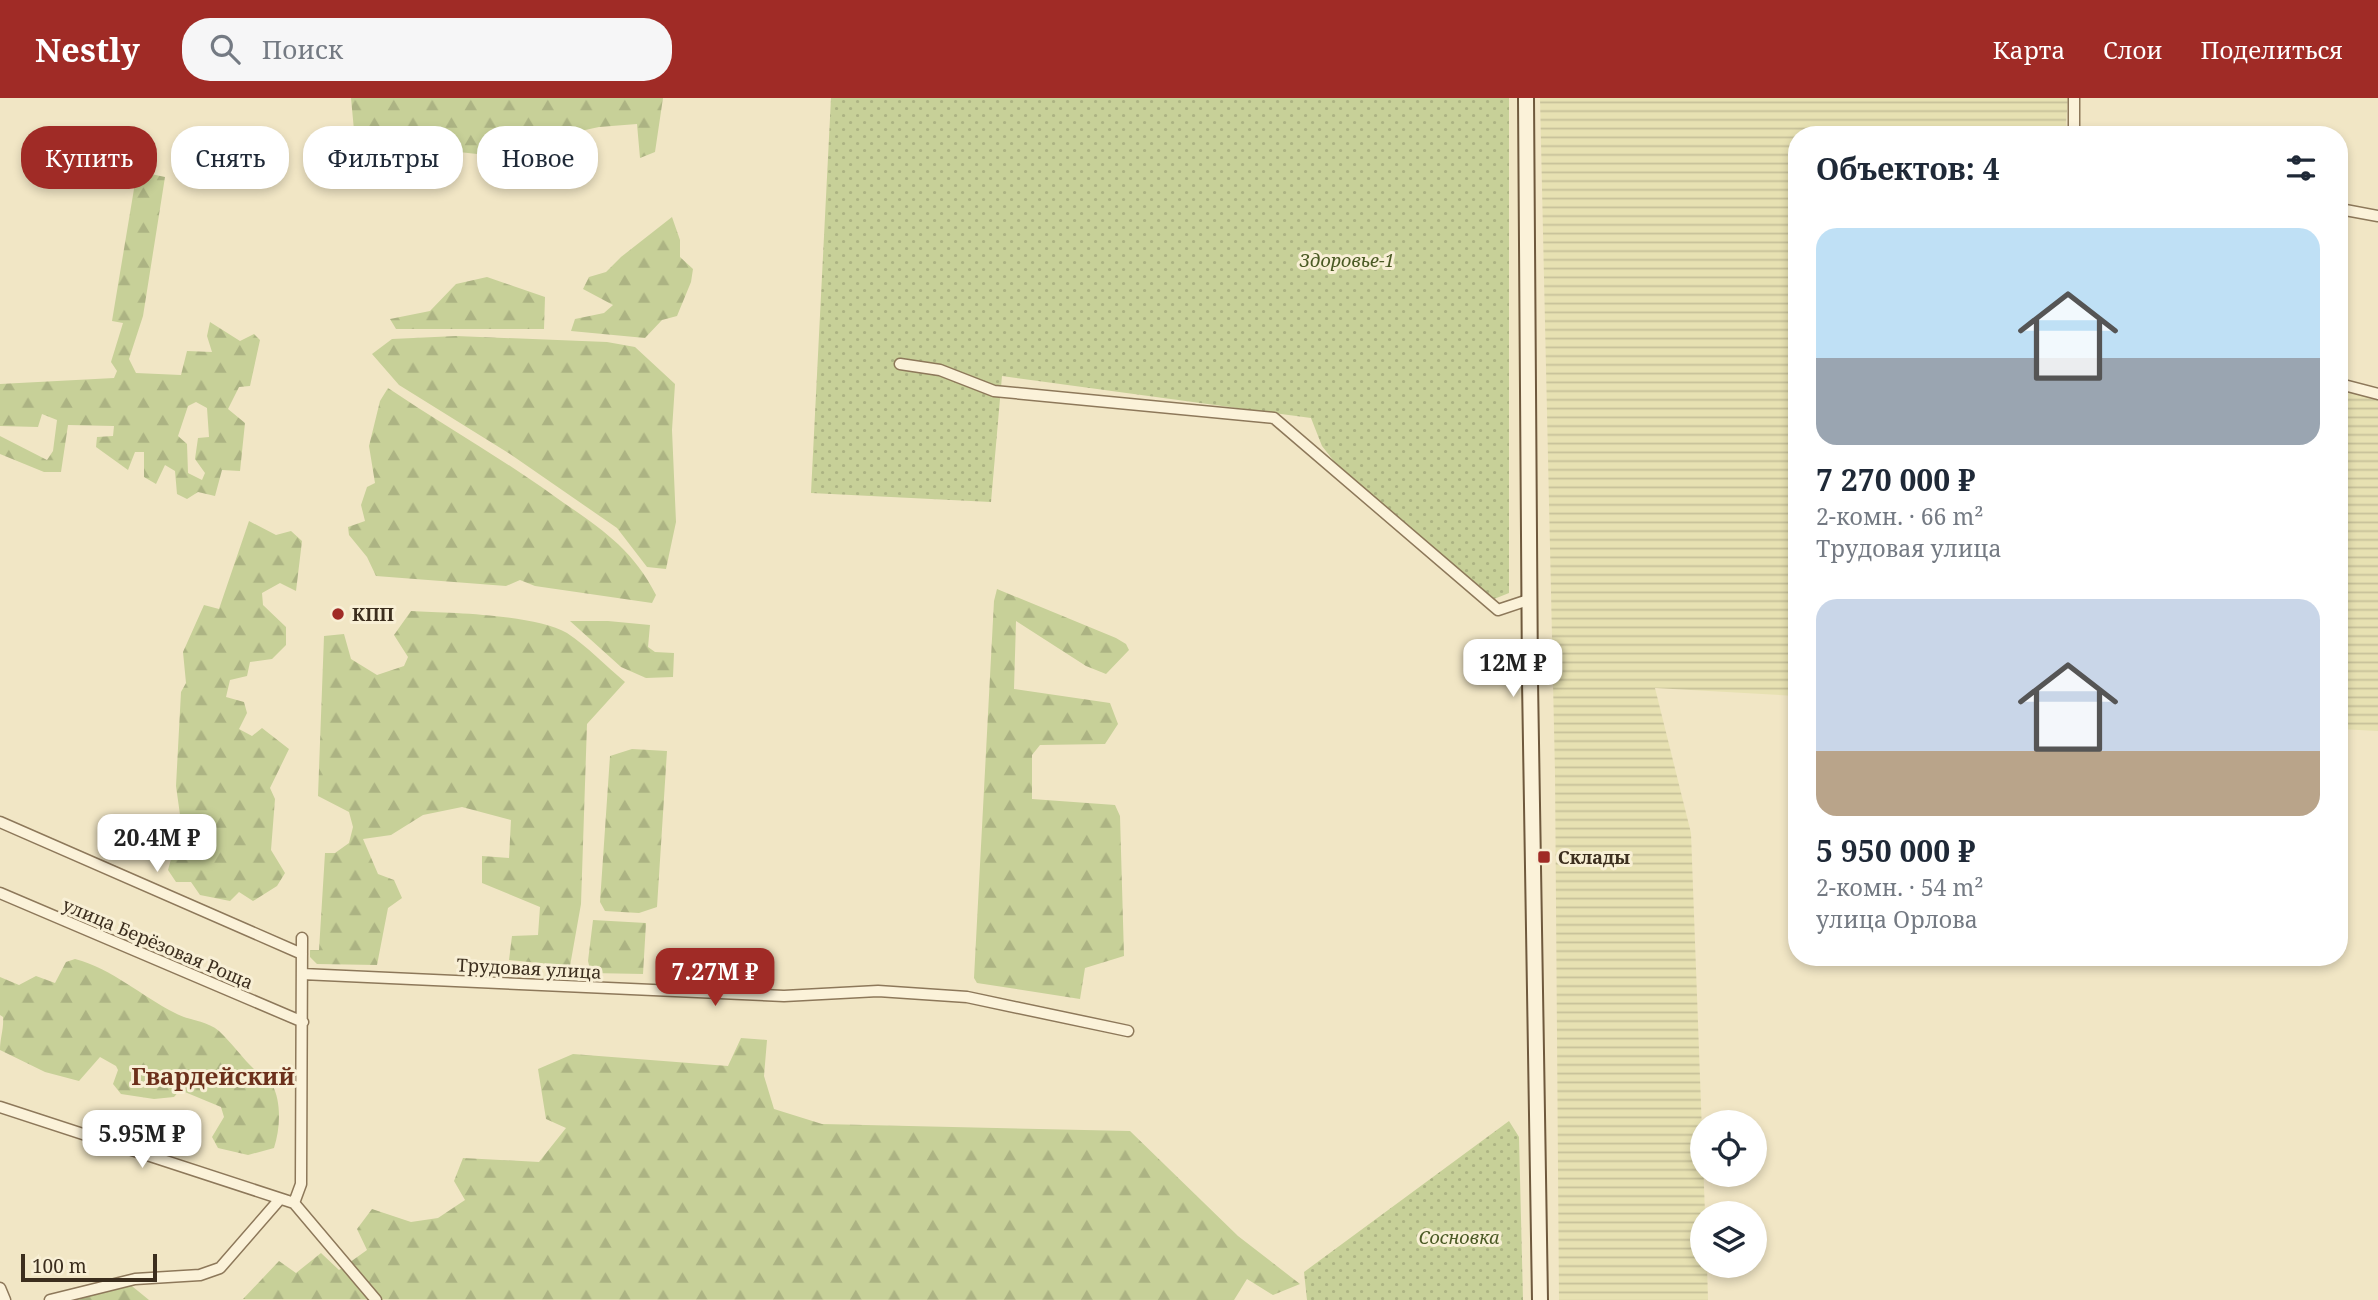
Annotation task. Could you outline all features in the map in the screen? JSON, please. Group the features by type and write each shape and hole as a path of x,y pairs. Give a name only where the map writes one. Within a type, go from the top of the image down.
{"main road":[{"path":"1526,98 1540,1300"}],"street":[{"path":"2074,98 2074,126"},
{"path":"2348,210 2378,216"},
{"path":"900,364 940,370 995,391 1274,418 1499,610 1531,599"},
{"path":"2348,386 2378,394"},
{"path":"0,822 302,954"},
{"name":"улица Берёзовая Роща","path":"0,893 303,1022"},
{"path":"294,1203 301,1184 303,938"},
{"name":"Трудовая улица","path":"302,974 784,996 878,992 967,997 1128,1031"},
{"path":"0,1107 294,1203 376,1300"},
{"path":"50,1300 135,1279 200,1275 220,1268 280,1199"},
{"path":"0,1288 5,1300"}],"shaded area":[{"path":"1540,98 2068,98 2067,126 1788,126 1788,695 1655,688 1691,833 1701,1110 1690,1110 1690,1187 1704,1187 1705,1201 1690,1201 1690,1278 1707,1278 1708,1300 1559,1300 1555,772"},
{"path":"2348,392 2378,398 2378,731 2348,729"}],"green space":[{"path":"351,98 663,98 655,152 640,158 637,124 598,127 477,126 477,154 463,152 463,126 354,126"},
{"name":"Здоровье-1","path":"831,98 1509,98 1509,593 1494,599 1337,465 1322,446 1311,418 1002,376 991,502 811,493"},
{"path":"157,175 165,177 143,316 129,359 136,373 181,375 187,351 212,352 207,336 210,322 240,341 254,334 260,340 250,386 239,387 228,409 245,423 240,471 222,470 215,496 198,492 187,499 177,494 175,471 165,465 156,484 144,477 144,452 135,452 128,470 96,447 97,437 113,436 114,426 68,425 61,472 44,472 0,454 0,436 47,460 53,451 57,420 42,414 38,427 0,426 0,384 114,378 117,371 111,362 123,323 112,321 134,189 157,189","holes":["196,402 207,408 209,437 198,438 195,459 205,473 202,480 188,473 187,444 178,436 188,406"]},
{"path":"672,217 680,240 680,257 693,269 691,282 677,316 662,320 645,338 571,331 575,319 604,313 613,305 583,289 589,277 606,272"},
{"path":"487,277 545,297 544,329 396,329 390,319 430,311 456,284"},
{"path":"456,336 607,342 635,347 675,384 672,430 676,522 666,569 647,567 617,528 510,454 399,385 372,354 392,339"},
{"path":"388,388 513,468 599,528 636,563 656,595 652,603 535,586 520,580 506,586 376,576 367,557 349,535 348,527 365,521 361,505 367,487 375,483 369,446 380,401"},
{"path":"249,521 276,535 291,531 302,541 296,591 280,583 262,593 263,605 286,627 286,645 272,659 250,662 247,676 230,680 226,697 244,702 247,713 239,729 252,736 262,728 289,749 270,788 275,799 271,850 285,873 277,886 253,901 239,892 230,901 200,895 191,882 176,882 168,870 181,822 176,786 181,692 186,683 183,652 204,605 219,609"},
{"path":"997,589 1116,638 1126,644 1129,650 1106,674 1086,666 1016,621 1014,689 1110,703 1118,724 1105,744 1040,745 1032,755 1032,799 1115,805 1120,816 1124,956 1085,968 1080,999 977,983 974,978 994,601"},
{"path":"411,611 513,618 552,627 574,638 625,682 587,724 581,904 570,966 509,960 512,936 538,935 540,907 482,883 482,856 509,858 511,820 462,807 423,815 391,835 363,839 378,874 394,880 402,898 388,908 377,965 317,964 310,957 310,950 319,950 325,853 335,853 349,843 353,827 349,812 318,796 324,636 344,634 351,659 377,675 404,666 408,657 394,635"},
{"path":"570,621 650,625 648,647 655,652 674,653 673,677 646,678 621,667"},
{"path":"632,749 667,751 657,907 639,913 605,911 600,902 610,756"},
{"path":"593,920 646,923 643,974 591,973 588,961"},
{"path":"75,959 102,969 175,1013 219,1031 258,1073 272,1084 279,1116 274,1148 248,1155 218,1148 212,1137 224,1117 221,1107 180,1090 174,1097 154,1099 121,1094 113,1084 118,1070 116,1066 100,1057 79,1081 45,1072 0,1050 3,1017 0,1015 0,977 19,985 36,976 55,983 66,962"},
{"path":"741,1038 767,1040 764,1076 774,1109 822,1124 1130,1131 1238,1236 1300,1284 1273,1295 1247,1279 1234,1300 243,1299 279,1261 296,1273 321,1253 339,1270 367,1250 357,1229 372,1209 411,1222 438,1218 465,1200 454,1181 463,1158 539,1162 566,1128 546,1119 538,1069 573,1054 728,1066"},
{"name":"Сосновка","path":"1509,1121 1519,1137 1523,1300 1307,1300 1304,1272"},
{"path":"127,1282 149,1300 66,1300"}],"place":[{"name":"КПП","path":"338,614"},
{"name":"Склады","path":"1544,857"}],"district":[{"name":"Гвардейский","path":"213,1075"}]}
